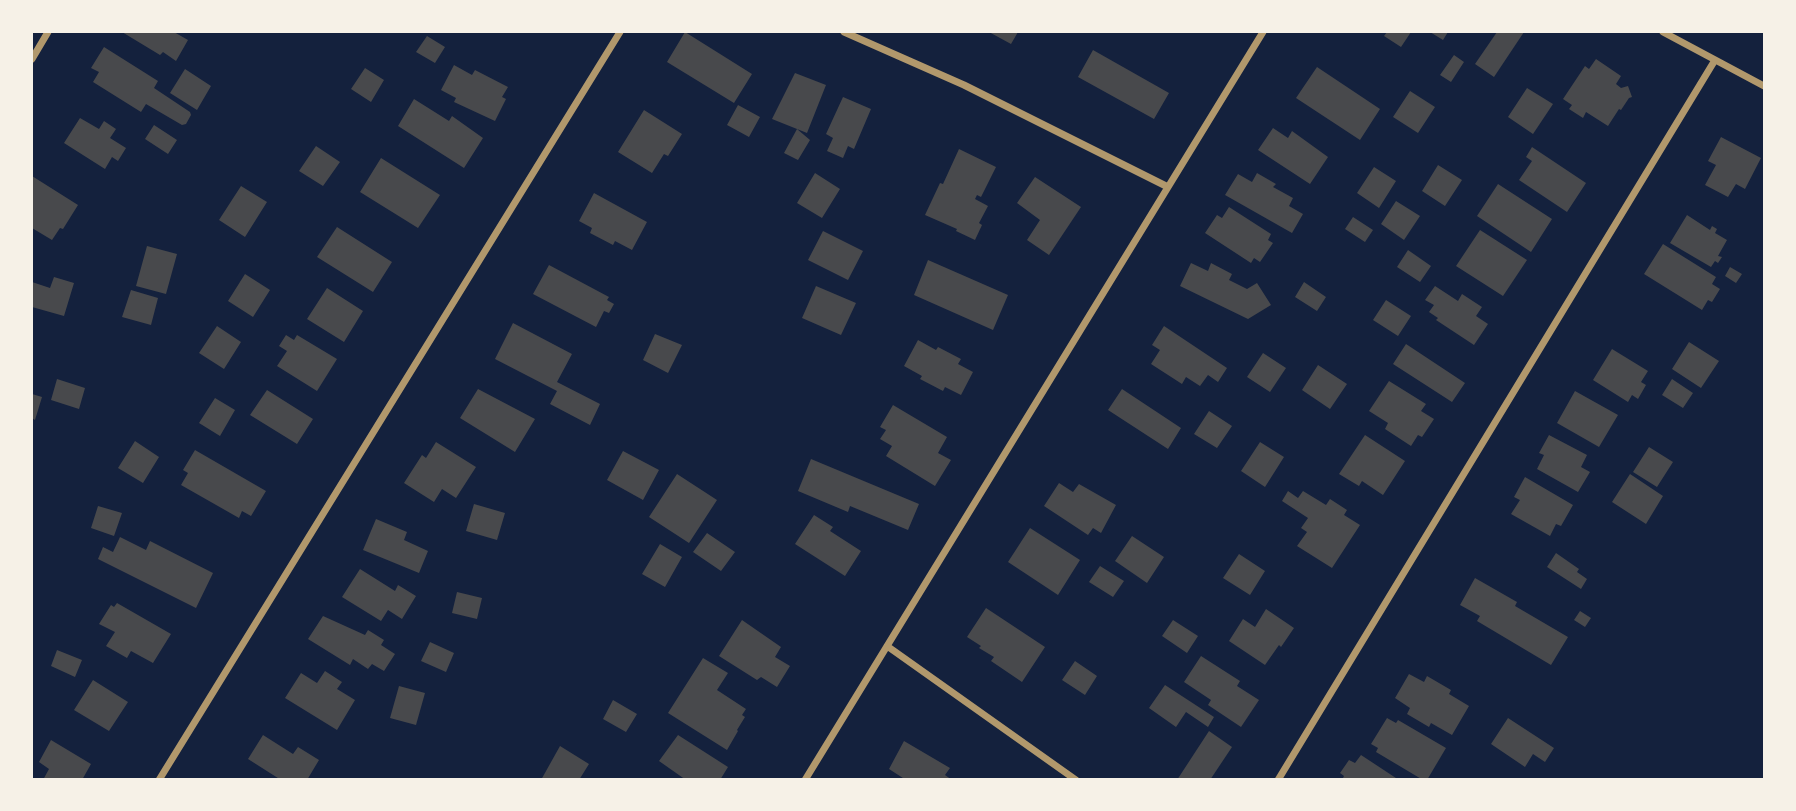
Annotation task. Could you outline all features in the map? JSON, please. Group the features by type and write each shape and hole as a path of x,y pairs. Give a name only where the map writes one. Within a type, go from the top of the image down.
{"street":[{"path":"32,58 48,32"},
{"path":"159,779 620,32"},
{"path":"844,32 964,85 1168,187"},
{"path":"805,779 1263,32"},
{"path":"1663,32 1765,86"},
{"path":"1278,779 1715,60"},
{"path":"887,646 1076,779"}],"building":[{"path":"122,32 174,32 188,40 176,61 163,52 160,55"},
{"path":"685,32 752,74 734,103 667,62"},
{"path":"989,32 1018,32 1011,44"},
{"path":"1387,32 1411,32 1401,47 1384,36"},
{"path":"1430,32 1448,32 1443,40"},
{"path":"1497,32 1524,32 1494,77 1475,64"},
{"path":"427,36 445,47 435,63 416,52"},
{"path":"104,47 158,81 154,88 190,112 186,124 182,125 146,104 141,112 93,82 99,72 91,68"},
{"path":"1093,50 1169,93 1154,119 1078,77"},
{"path":"1454,55 1464,62 1451,82 1440,75"},
{"path":"1596,59 1621,76 1616,84 1621,88 1628,86 1632,97 1619,109 1608,126 1586,112 1583,118 1569,109 1572,105 1563,99 1585,66 1589,69"},
{"path":"454,65 472,75 475,70 508,87 502,97 506,99 495,121 454,102 456,98 441,90"},
{"path":"1317,67 1380,109 1360,140 1296,98"},
{"path":"365,68 384,80 371,102 351,89"},
{"path":"185,69 211,86 197,110 170,93"},
{"path":"795,73 826,85 807,133 772,119"},
{"path":"1527,88 1553,104 1533,134 1508,117"},
{"path":"1410,91 1435,107 1418,133 1393,117"},
{"path":"843,97 871,109 854,149 848,146 843,158 827,151 833,138 826,134"},
{"path":"414,99 449,121 452,116 483,138 464,168 398,126"},
{"path":"738,105 760,117 749,137 727,125"},
{"path":"644,110 682,134 668,156 664,154 652,173 618,152"},
{"path":"80,118 99,129 104,121 116,129 110,138 126,148 118,161 112,157 105,169 64,143"},
{"path":"154,125 177,140 168,154 145,139"},
{"path":"1273,128 1288,138 1292,131 1328,157 1310,184 1258,150"},
{"path":"797,129 810,140 798,160 784,153"},
{"path":"1721,137 1761,158 1745,189 1736,184 1728,197 1705,185 1716,165 1708,161"},
{"path":"316,146 340,162 323,186 299,171"},
{"path":"1532,147 1586,183 1567,212 1519,180 1532,161 1526,157"},
{"path":"959,149 996,167 981,197 977,195 975,199 988,206 979,223 982,225 975,240 925,215"},
{"path":"381,158 440,195 418,228 360,192"},
{"path":"1438,165 1462,180 1445,206 1422,191"},
{"path":"1374,167 1396,181 1379,208 1357,193"},
{"path":"815,173 840,189 822,218 797,203"},
{"path":"1257,173 1276,184 1273,187 1293,198 1289,206 1303,214 1292,233 1225,195 1238,174 1252,182"},
{"path":"32,176 78,205 63,229 60,228 52,240 32,228"},
{"path":"1035,177 1081,207 1049,255 1027,240 1040,220 1017,203"},
{"path":"1498,184 1552,219 1531,252 1477,216"},
{"path":"241,186 267,202 245,237 219,220"},
{"path":"594,193 647,222 632,250 615,241 613,245 590,233 592,228 579,221"},
{"path":"1396,201 1420,216 1404,240 1381,224"},
{"path":"1229,207 1271,234 1268,240 1273,243 1260,262 1254,258 1251,263 1205,233 1217,215 1222,218"},
{"path":"1687,215 1710,230 1712,226 1717,229 1715,233 1727,240 1718,256 1722,257 1711,267 1670,243"},
{"path":"1353,217 1373,230 1365,242 1345,229"},
{"path":"337,227 392,262 373,292 317,257"},
{"path":"1480,230 1527,260 1503,296 1456,266"},
{"path":"823,231 863,251 848,280 808,260"},
{"path":"1663,244 1716,277 1712,284 1720,289 1712,302 1708,300 1702,310 1644,274"},
{"path":"147,246 177,254 166,294 136,286"},
{"path":"1408,250 1431,266 1420,282 1397,267"},
{"path":"928,260 1008,295 993,330 914,295"},
{"path":"1191,263 1208,271 1211,263 1232,274 1229,280 1247,289 1257,283 1271,305 1248,319 1180,286"},
{"path":"549,265 609,297 607,300 614,304 609,313 604,311 596,327 533,294"},
{"path":"1730,267 1742,274 1736,283 1725,276"},
{"path":"245,274 270,290 253,317 228,301"},
{"path":"54,277 74,283 64,316 32,307 32,282 50,288"},
{"path":"1304,282 1326,297 1317,311 1295,297"},
{"path":"816,286 856,303 841,335 802,318"},
{"path":"1435,286 1458,301 1462,294 1482,307 1476,316 1488,324 1474,345 1436,320 1438,318 1429,312 1434,305 1425,300"},
{"path":"327,288 363,311 344,342 307,319"},
{"path":"131,290 158,298 151,325 122,317"},
{"path":"1386,300 1411,316 1398,336 1373,320"},
{"path":"513,323 572,354 557,382 600,404 590,425 550,404 557,391 495,359"},
{"path":"217,326 241,342 224,369 199,353"},
{"path":"1164,326 1227,368 1218,382 1208,375 1200,386 1186,377 1182,384 1151,364 1160,350 1152,345"},
{"path":"655,334 682,345 668,373 643,360"},
{"path":"286,335 294,340 297,335 337,359 317,391 277,366 287,351 279,346"},
{"path":"918,340 961,359 958,364 973,372 961,395 945,387 943,391 920,379 922,376 904,366"},
{"path":"1689,342 1719,361 1701,388 1672,369"},
{"path":"1406,344 1465,383 1452,402 1393,364"},
{"path":"1612,349 1648,371 1641,382 1646,385 1638,399 1632,395 1628,402 1593,380"},
{"path":"1263,353 1286,368 1270,392 1247,377"},
{"path":"1318,365 1347,384 1330,409 1302,390"},
{"path":"57,379 85,388 79,409 51,400"},
{"path":"1672,379 1693,393 1683,408 1662,395"},
{"path":"1389,381 1426,404 1421,411 1434,419 1422,437 1418,435 1411,446 1385,429 1388,423 1369,411"},
{"path":"478,389 535,419 515,452 460,418"},
{"path":"1122,389 1181,428 1168,449 1108,410"},
{"path":"267,390 313,419 297,444 250,415"},
{"path":"1575,391 1618,415 1599,447 1557,423"},
{"path":"32,394 42,397 35,420 32,418"},
{"path":"215,398 235,410 220,436 199,423"},
{"path":"893,405 947,437 938,453 951,460 935,486 886,456 892,446 880,439 886,430 880,427"},
{"path":"1209,411 1232,426 1217,448 1194,434"},
{"path":"1365,435 1405,461 1383,495 1362,481 1359,486 1339,474"},
{"path":"1549,435 1587,455 1581,467 1590,472 1578,492 1537,469 1544,455 1539,453"},
{"path":"135,441 159,457 143,483 118,468"},
{"path":"436,442 476,467 456,498 442,489 434,502 404,483 422,455 426,458"},
{"path":"1260,442 1284,457 1265,487 1241,471"},
{"path":"1649,447 1673,462 1657,487 1633,472"},
{"path":"195,450 266,491 251,516 242,511 239,518 181,485 188,473 183,470"},
{"path":"623,451 659,470 643,500 607,480"},
{"path":"811,459 919,504 908,530 850,506 848,512 798,491"},
{"path":"677,474 717,500 689,543 649,517"},
{"path":"1630,474 1663,496 1646,524 1612,502"},
{"path":"1525,477 1573,505 1561,526 1556,524 1550,536 1511,514 1520,500 1514,497"},
{"path":"1059,483 1073,492 1079,484 1116,505 1101,533 1093,528 1088,535 1044,506"},
{"path":"1288,491 1298,498 1303,491 1326,505 1330,499 1347,510 1344,515 1360,525 1332,568 1297,546 1307,532 1301,528 1308,518 1282,501"},
{"path":"474,504 505,513 497,540 466,531"},
{"path":"98,506 122,513 114,536 91,528"},
{"path":"814,515 833,527 830,531 861,551 845,576 795,544"},
{"path":"376,519 407,532 404,540 428,551 419,573 363,550"},
{"path":"1030,528 1080,560 1058,595 1008,562"},
{"path":"707,533 735,552 721,571 693,552"},
{"path":"1132,536 1164,557 1147,583 1115,561"},
{"path":"120,537 146,550 150,541 213,573 196,608 98,559 103,547 113,552"},
{"path":"660,544 682,557 665,587 642,574"},
{"path":"1556,553 1579,569 1577,572 1587,579 1581,589 1547,567"},
{"path":"1239,554 1265,571 1250,595 1223,578"},
{"path":"1100,566 1124,581 1113,597 1089,582"},
{"path":"360,569 395,591 398,585 416,596 402,619 388,610 381,621 342,597"},
{"path":"1475,578 1517,602 1515,606 1568,637 1551,665 1477,621 1480,616 1460,605"},
{"path":"457,592 482,598 477,619 452,613"},
{"path":"117,603 171,634 153,663 131,651 127,658 106,646 115,632 99,624 111,605 114,607"},
{"path":"986,608 1045,647 1022,682 991,661 994,657 967,637"},
{"path":"1266,609 1294,628 1265,665 1229,641 1243,619 1255,627"},
{"path":"1580,611 1591,618 1585,627 1574,620"},
{"path":"323,616 365,635 368,630 384,640 381,645 395,654 384,671 372,664 368,669 353,659 350,665 308,639"},
{"path":"742,620 781,647 775,657 790,666 777,687 761,677 757,680 719,656"},
{"path":"1173,620 1198,636 1187,653 1162,636"},
{"path":"430,642 454,653 446,672 421,661"},
{"path":"57,650 82,660 75,677 51,666"},
{"path":"1201,656 1240,681 1237,686 1259,700 1241,727 1208,705 1211,700 1184,682"},
{"path":"703,658 728,673 717,690 746,709 742,715 745,717 727,750 668,713"},
{"path":"1075,661 1097,676 1085,695 1062,680"},
{"path":"325,671 342,682 337,689 355,700 337,730 285,698 301,673 317,683"},
{"path":"1409,674 1424,682 1427,676 1451,690 1449,694 1469,706 1452,735 1431,723 1429,727 1407,714 1410,708 1395,698"},
{"path":"93,680 128,702 109,731 74,710"},
{"path":"1165,685 1214,717 1208,727 1186,712 1176,727 1149,708"},
{"path":"399,686 425,693 416,725 390,718"},
{"path":"613,700 637,714 626,732 603,719"},
{"path":"1387,718 1396,723 1398,720 1446,748 1427,780 1376,752 1378,748 1371,744"},
{"path":"1508,718 1554,748 1545,762 1533,754 1525,767 1491,744"},
{"path":"1209,731 1232,747 1210,780 1177,780"},
{"path":"263,735 293,754 298,747 319,760 307,780 281,780 248,759"},
{"path":"678,735 728,767 720,780 686,780 659,761"},
{"path":"51,740 91,764 82,780 43,780 49,769 39,762"},
{"path":"904,741 950,768 945,775 952,780 906,780 889,769"},
{"path":"560,746 589,764 579,780 541,780"},
{"path":"1361,755 1399,780 1342,780 1344,776 1340,773 1349,760 1355,763"}]}
